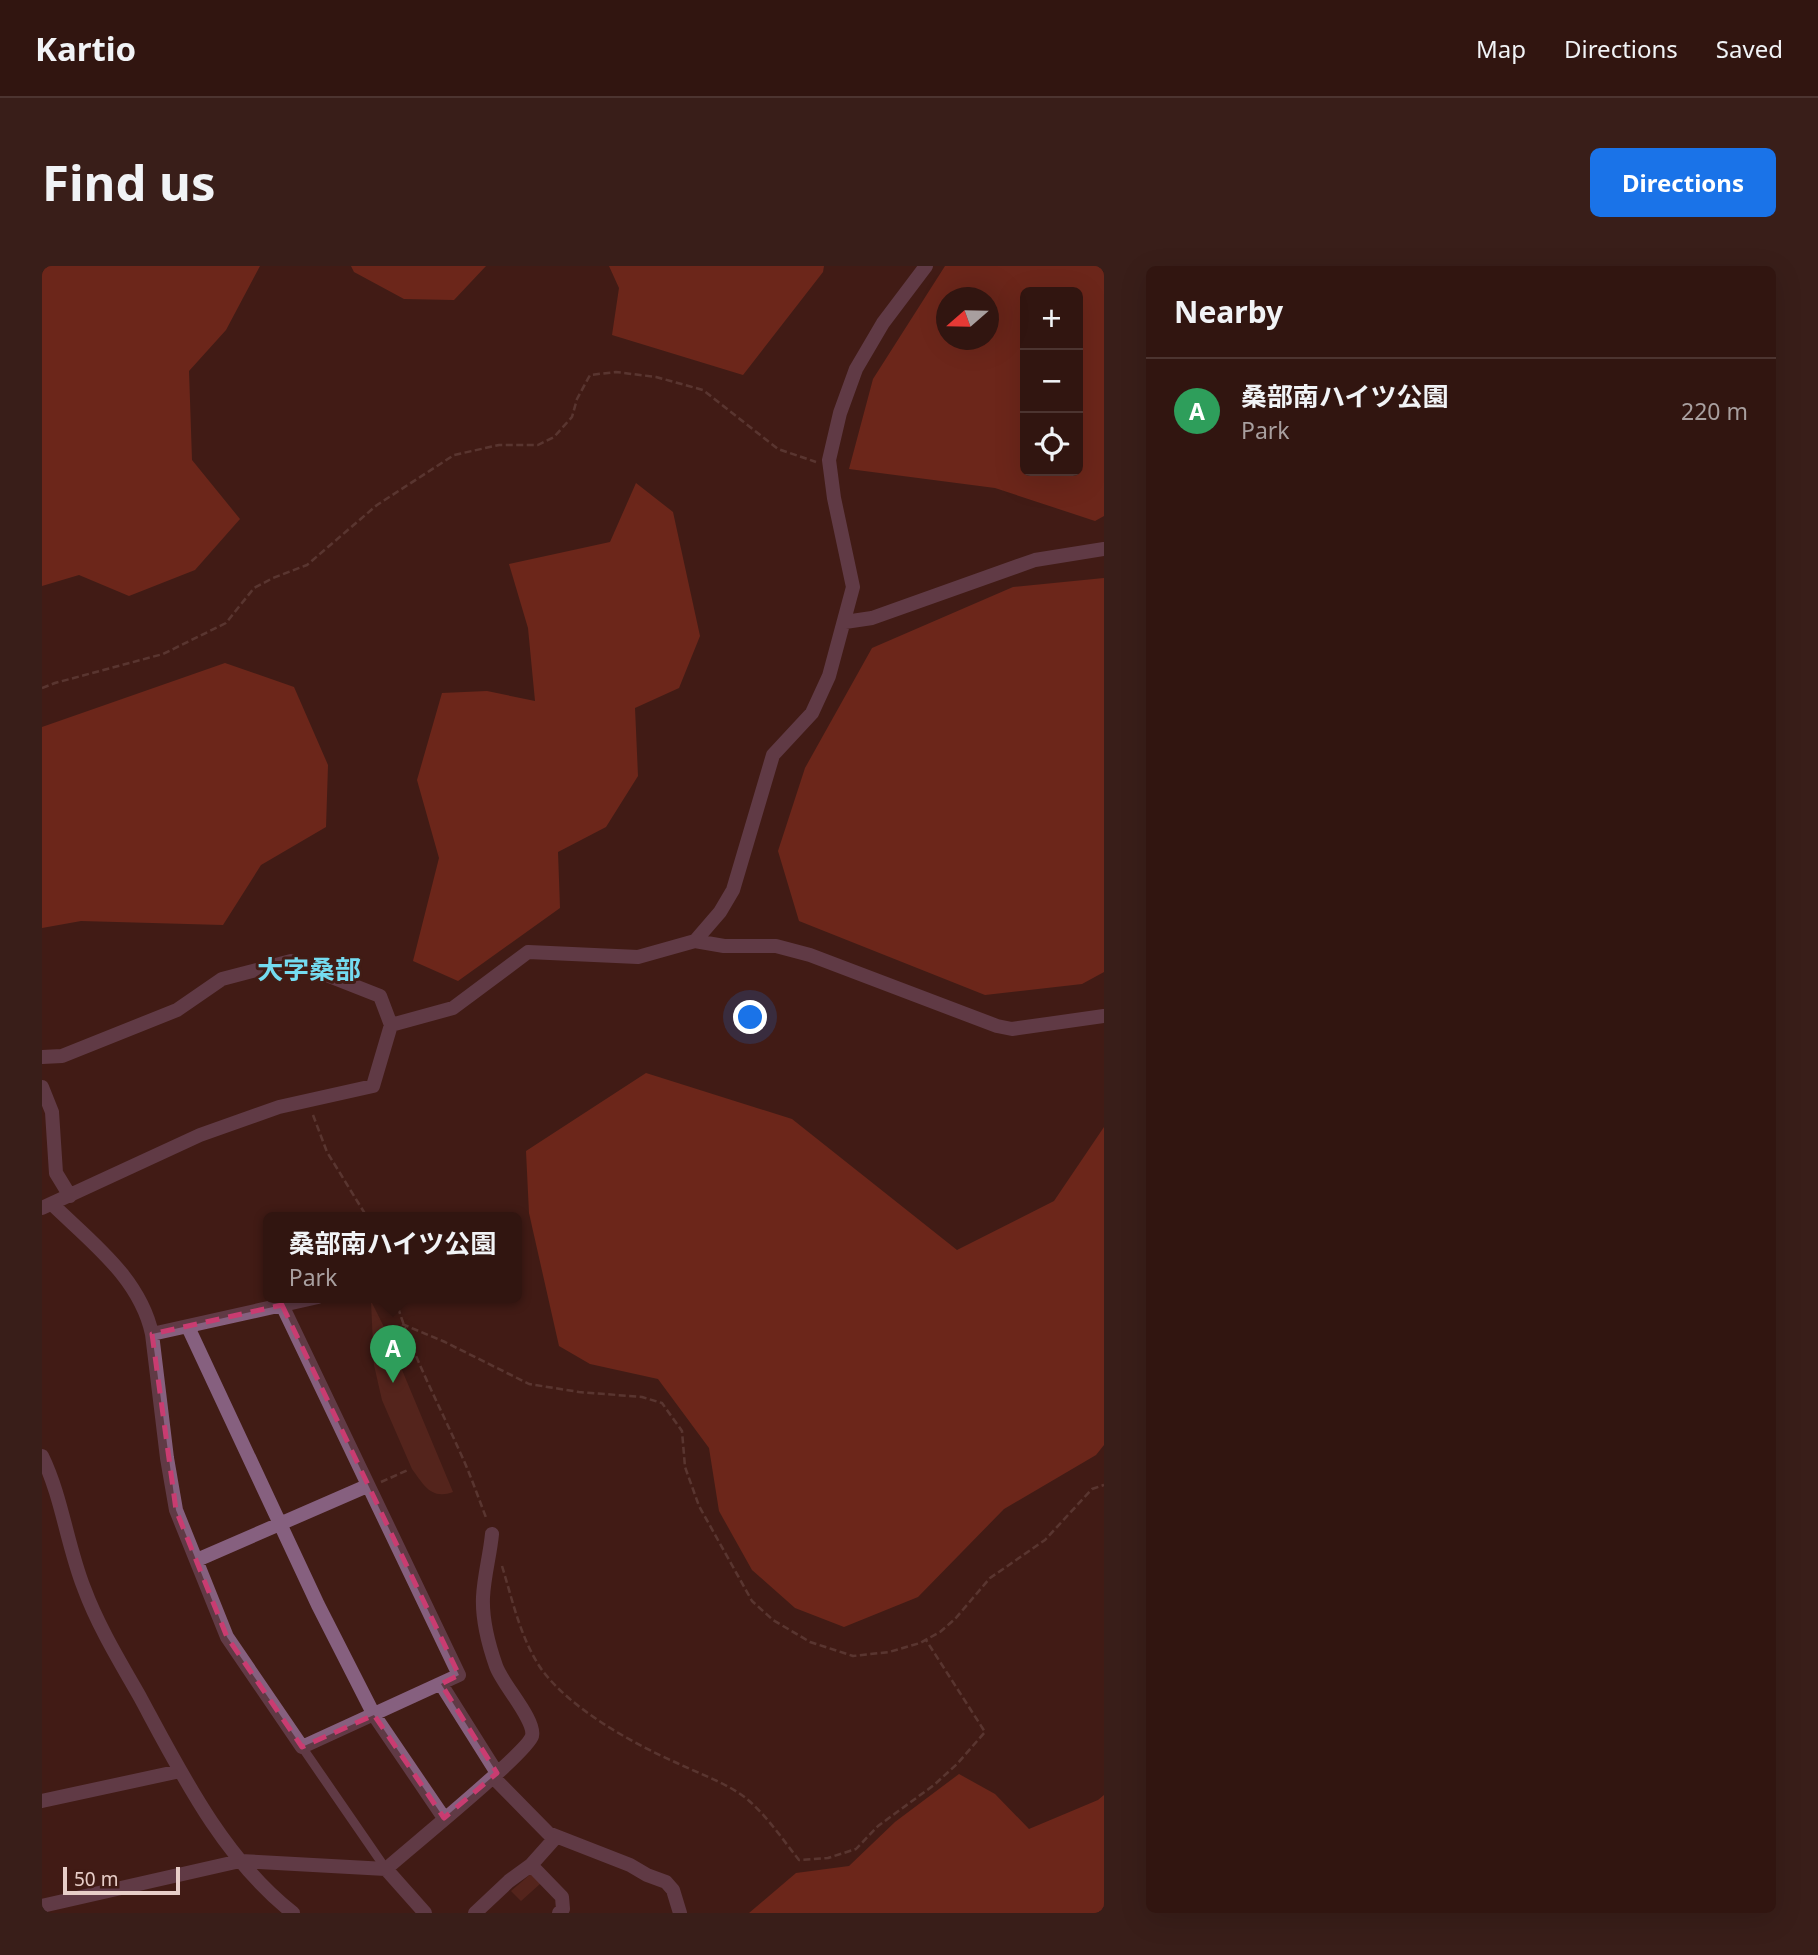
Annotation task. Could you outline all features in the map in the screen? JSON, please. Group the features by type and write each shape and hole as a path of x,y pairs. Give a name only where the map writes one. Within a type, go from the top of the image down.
{"street":[{"path":"695,941 720,912 733,890 773,755 812,713 828,676 853,587 834,498 829,460 840,413 856,369 883,323 926,266"},
{"path":"845,622 872,618 1035,560 1104,549"},
{"path":"391,1025 453,1008 528,952 638,957 695,941 724,946 776,946 810,955 997,1026 1012,1029 1104,1016"},
{"path":"42,1057 62,1056 177,1010 222,979 291,961 380,996 391,1025 373,1086 308,1100 200,1135 47,1206 124,1275 142,1299 152,1334 176,1510 228,1637 302,1747 459,1675 282,1306"},
{"path":"42,1087 52,1112 55,1172 70,1196"},
{"path":"152,1334 294,1303"},
{"path":"188,1327 318,1605 374,1715 444,1818"},
{"path":"42,1456 48,1490 84,1588 180,1771 240,1861 293,1913"},
{"path":"197,1560 368,1487"},
{"path":"42,1906 240,1861 386,1869 495,1775 526,1746 532,1736 531,1724 505,1686 496,1667 490,1644 483,1599 492,1534"},
{"path":"441,1684 495,1775 548,1833 666,1882 673,1890 680,1913"},
{"path":"42,1801 180,1771"},
{"path":"475,1913 509,1881 531,1865 556,1837"},
{"path":"531,1865 562,1897 563,1909 559,1913"},
{"path":"386,1869 425,1913"}],"lane":[{"path":"302,1747 386,1869"}],"path":[{"path":"42,688 163,654 226,623 254,588 307,565 377,505 454,455 499,445 538,445 554,437 572,417 577,399 590,375 616,372 656,377 703,390 778,449 830,467"},
{"path":"308,1100 327,1152 364,1212"},
{"path":"397,1303 402,1324 436,1404 459,1449 492,1534"},
{"path":"402,1324 529,1384 579,1392 642,1397 662,1403 682,1431 685,1468 699,1506 752,1601 773,1620 810,1642 853,1656 889,1652 926,1640 940,1632 955,1619 990,1578 1045,1540 1092,1489 1104,1485"},
{"path":"368,1487 408,1470"},
{"path":"500,1558 526,1644 551,1680 591,1716 633,1742 722,1783 747,1800 799,1860 828,1858 856,1849 878,1826 957,1764 985,1732 926,1640"}],"highlighted area":[{"path":"282,1305 459,1675 441,1684 497,1773 444,1818 374,1715 302,1747 227,1637 176,1510 152,1334"}],"shaded area":[{"path":"42,266 260,266 226,330 189,371 192,460 240,519 195,570 129,596 79,575 42,586"},
{"path":"351,266 486,266 454,300 404,299 354,272"},
{"path":"609,266 824,266 823,272 743,375 612,335 619,288"},
{"path":"945,266 1104,266 1104,516 1095,521 995,488 849,469 873,379"},
{"path":"636,483 673,512 700,636 679,688 635,708 638,776 606,827 558,852 560,908 458,981 413,961 439,858 417,780 442,693 487,691 535,701 528,628 509,564 610,542"},
{"path":"1104,578 1104,972 1082,984 985,995 799,921 778,851 805,768 872,648 1013,587"},
{"path":"225,663 294,687 328,765 326,827 261,865 223,925 81,921 42,928 42,727"},
{"path":"646,1073 792,1119 957,1250 1054,1201 1104,1127 1104,1445 1096,1455 1004,1509 918,1597 844,1627 795,1608 752,1570 719,1511 709,1448 658,1379 590,1364 559,1346 529,1213 526,1151"},
{"path":"371,1303 384,1327 453,1492 439,1494 429,1490 412,1469 382,1400 374,1365"},
{"path":"959,1774 995,1794 1029,1829 1104,1795 1104,1913 749,1913 796,1873 849,1866 895,1822"},
{"path":"532,1873 541,1883 521,1901 511,1891"}],"place":[{"name":"桑部南ハイツ公園","path":"393,1383"}],"district":[{"name":"大字桑部","path":"309,969"}]}
